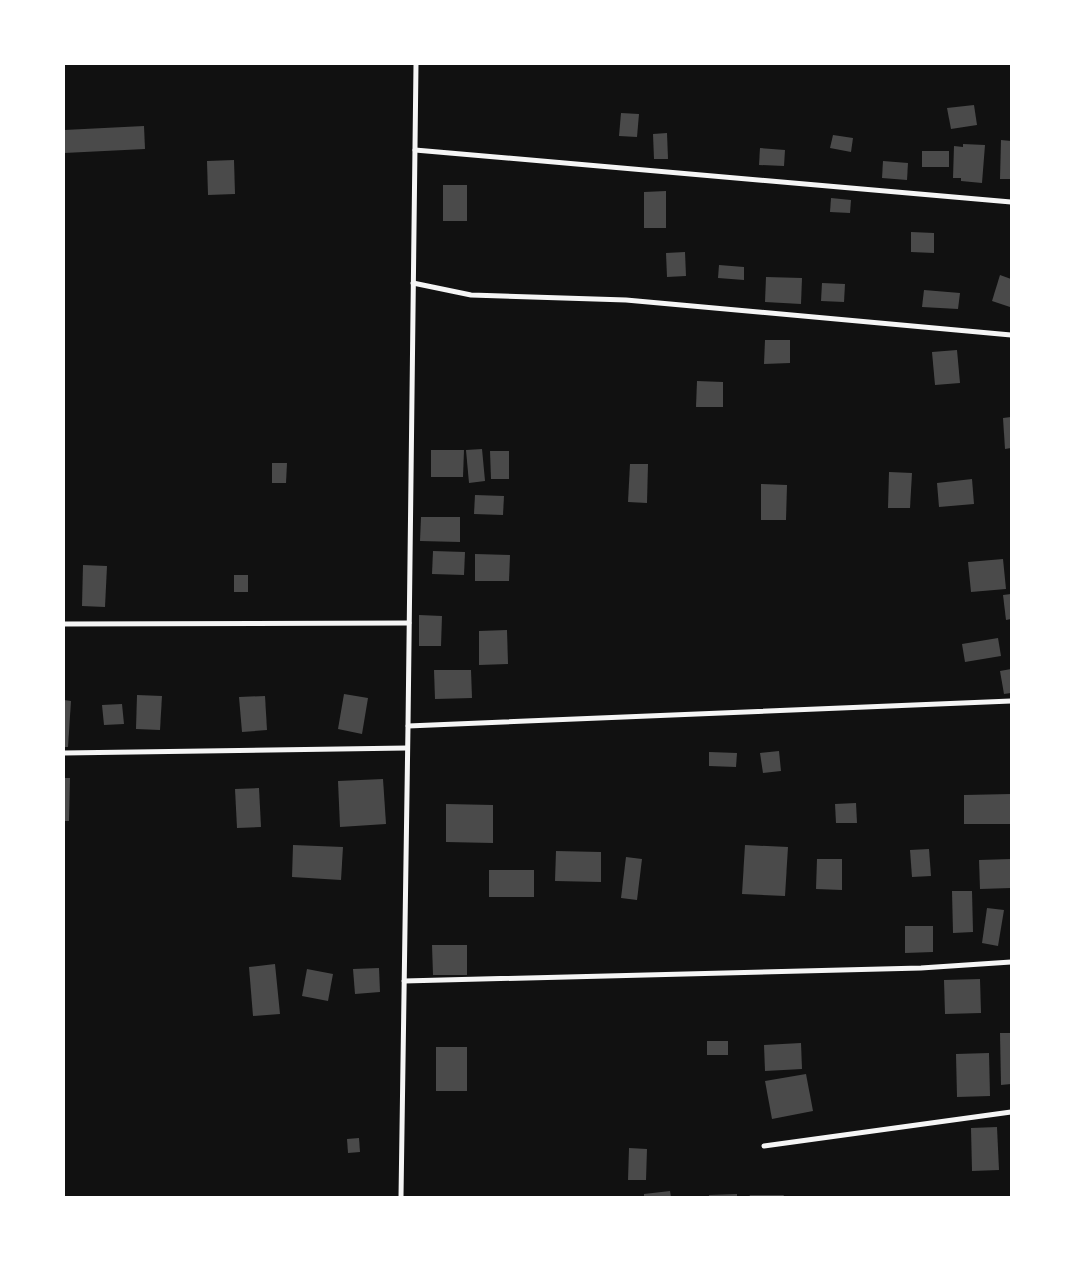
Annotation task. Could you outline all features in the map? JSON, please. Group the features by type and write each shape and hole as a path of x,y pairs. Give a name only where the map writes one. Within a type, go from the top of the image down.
{"street":[{"path":"400,1197 416,64"},
{"path":"415,150 1011,202"},
{"path":"413,283 471,295 626,300 1011,335"},
{"path":"64,624 409,623"},
{"path":"408,726 1011,702"},
{"path":"64,752 407,748"},
{"path":"404,981 921,968 1011,962"},
{"path":"764,1146 1011,1112"}],"building":[{"path":"974,105 977,125 951,129 947,108"},
{"path":"621,113 639,114 637,137 619,136"},
{"path":"144,126 145,149 64,153 64,130"},
{"path":"667,133 668,159 654,159 653,134"},
{"path":"833,135 853,138 851,152 830,148"},
{"path":"1001,140 1011,141 1011,179 1000,179"},
{"path":"963,144 985,145 982,183 961,181 961,178 953,178 954,146 963,147"},
{"path":"760,148 785,150 784,166 759,165"},
{"path":"922,151 949,151 949,167 922,167"},
{"path":"234,160 235,194 208,195 207,161"},
{"path":"883,161 908,163 907,180 882,178"},
{"path":"443,185 467,185 467,221 443,221"},
{"path":"666,191 666,228 644,228 644,192"},
{"path":"831,198 851,200 850,213 830,212"},
{"path":"911,232 934,233 934,253 911,252"},
{"path":"685,252 686,276 667,277 666,253"},
{"path":"719,265 744,267 744,280 718,278"},
{"path":"1000,275 1011,279 1010,307 992,301"},
{"path":"766,277 802,278 801,304 765,302"},
{"path":"822,283 845,284 844,302 821,301"},
{"path":"924,290 960,293 958,309 922,307"},
{"path":"765,340 790,340 790,363 764,364"},
{"path":"957,350 960,383 935,385 932,352"},
{"path":"697,381 723,382 723,407 696,407"},
{"path":"1011,417 1011,448 1005,449 1003,418"},
{"path":"482,449 485,481 469,483 466,450"},
{"path":"431,450 464,450 463,477 431,477"},
{"path":"490,451 509,451 509,479 491,479"},
{"path":"272,463 287,463 286,483 272,483"},
{"path":"630,464 648,464 647,503 628,502"},
{"path":"889,472 912,473 910,508 888,508"},
{"path":"972,479 974,504 939,507 937,483"},
{"path":"761,484 787,485 786,520 761,520"},
{"path":"475,495 504,496 503,515 474,514"},
{"path":"421,517 460,517 460,542 420,541"},
{"path":"433,551 465,552 464,575 432,574"},
{"path":"475,554 510,555 509,581 475,581"},
{"path":"1003,559 1006,589 971,592 968,562"},
{"path":"83,565 107,566 105,607 82,606"},
{"path":"234,575 248,575 248,592 234,592"},
{"path":"1011,594 1011,619 1006,620 1003,595"},
{"path":"419,615 442,616 441,646 419,646"},
{"path":"507,630 508,664 479,665 479,631"},
{"path":"998,638 1001,656 965,662 962,644"},
{"path":"1011,669 1011,693 1004,694 1000,671"},
{"path":"434,670 471,670 472,698 435,699"},
{"path":"344,694 368,698 362,734 338,729"},
{"path":"137,695 162,696 160,730 136,729"},
{"path":"265,696 267,730 242,732 239,697"},
{"path":"64,700 71,701 68,747 64,747"},
{"path":"122,704 124,724 104,725 102,705"},
{"path":"779,751 781,771 763,773 760,753"},
{"path":"709,752 737,753 736,767 709,766"},
{"path":"64,778 70,778 69,821 64,821"},
{"path":"383,779 386,824 340,827 338,781"},
{"path":"259,788 261,827 237,828 235,789"},
{"path":"1011,794 1011,824 964,824 964,795"},
{"path":"856,803 857,823 836,823 835,804"},
{"path":"446,804 493,805 493,843 446,842"},
{"path":"293,845 343,847 341,880 292,877"},
{"path":"745,845 788,847 785,896 742,894"},
{"path":"929,849 931,876 912,877 910,850"},
{"path":"556,851 601,852 601,882 555,881"},
{"path":"626,857 642,859 637,900 621,898"},
{"path":"817,859 842,859 842,890 816,889"},
{"path":"1011,859 1011,888 980,889 979,860"},
{"path":"489,870 534,870 534,897 489,897"},
{"path":"952,891 972,891 973,932 953,933"},
{"path":"987,908 1004,910 998,946 982,943"},
{"path":"905,926 933,926 933,952 905,953"},
{"path":"432,945 467,945 467,975 433,975"},
{"path":"275,964 280,1014 253,1016 249,967"},
{"path":"379,968 380,992 355,994 353,969"},
{"path":"307,969 333,974 328,1001 302,996"},
{"path":"980,979 981,1013 945,1014 944,980"},
{"path":"1000,1033 1011,1033 1011,1084 1001,1085"},
{"path":"707,1041 728,1041 728,1055 707,1055"},
{"path":"801,1043 802,1069 765,1071 764,1045"},
{"path":"436,1047 467,1047 467,1091 436,1091"},
{"path":"989,1053 990,1096 957,1097 956,1054"},
{"path":"806,1074 813,1111 772,1119 765,1081"},
{"path":"997,1127 999,1170 972,1171 971,1128"},
{"path":"359,1138 360,1152 348,1153 347,1139"},
{"path":"629,1148 647,1149 646,1180 628,1180"},
{"path":"670,1191 671,1197 644,1197 644,1194"},
{"path":"737,1194 737,1197 709,1197 709,1195"},
{"path":"750,1195 784,1195 783,1197 749,1197"}]}
